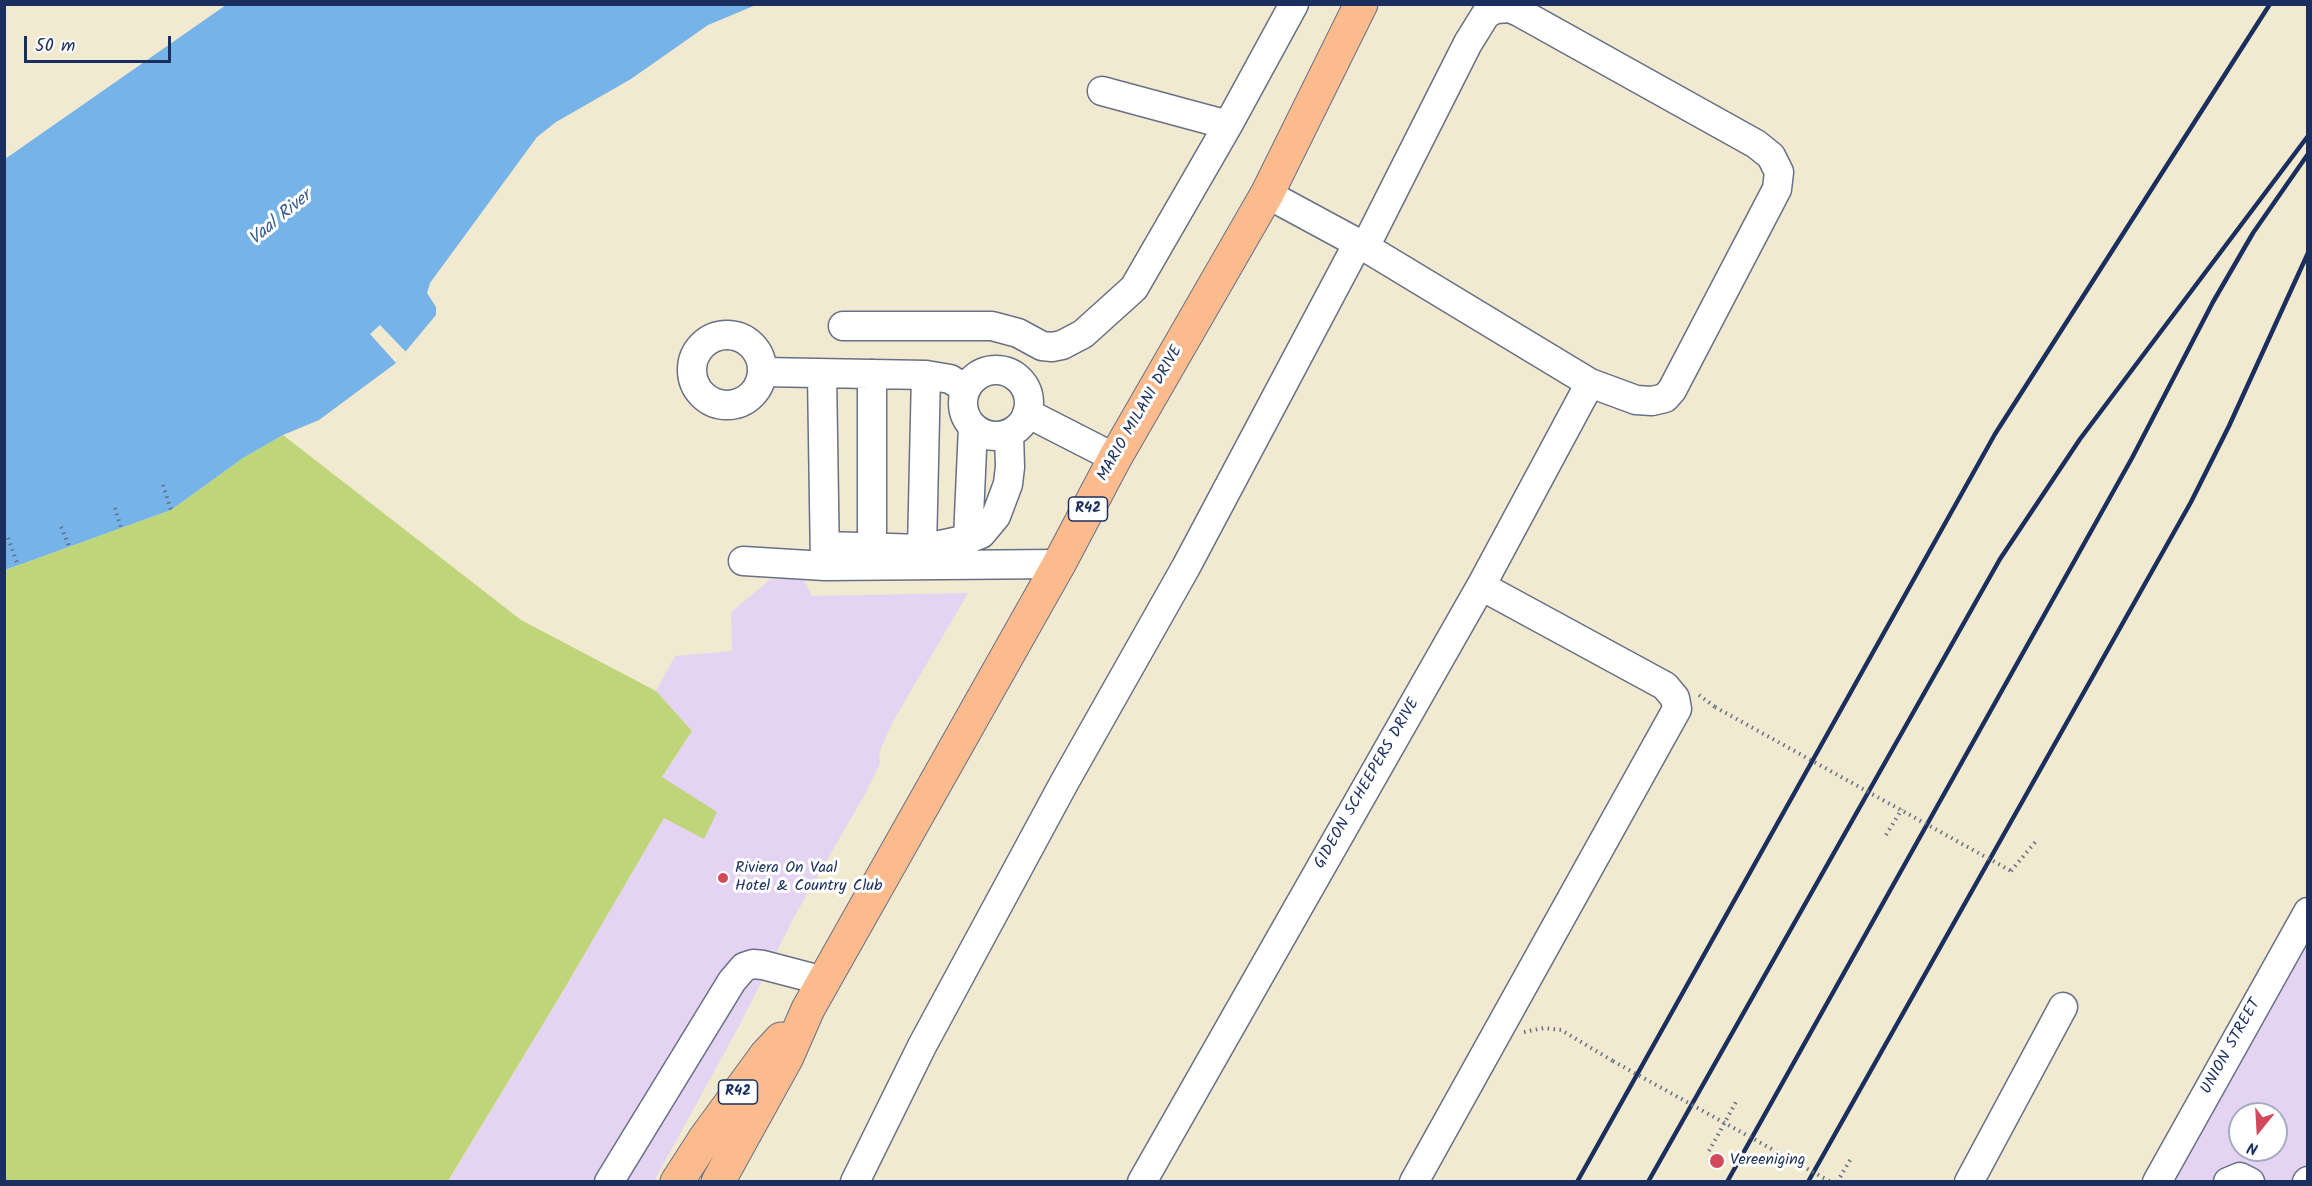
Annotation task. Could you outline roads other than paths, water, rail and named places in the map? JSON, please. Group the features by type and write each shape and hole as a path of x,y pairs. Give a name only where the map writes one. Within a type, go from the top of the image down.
{"main road":[{"name":"MARIO MILANI DRIVE","path":"718,1182 787,1057 808,1009 1059,564 1115,458 1267,194 1361,4"},
{"name":"MARIO MILANI DRIVE","path":"676,1182 705,1137 766,1055 808,1009"}],"street":[{"path":"843,326 992,326 1018,333 1042,346 1062,345 1083,334 1134,288 1228,125 1294,4"},
{"path":"855,1182 922,1046 1064,783 1186,567 1362,245 1468,43 1486,14 1496,9 1510,8 1519,12 1761,147 1777,166 1780,177 1777,189 1669,394 1656,401 1636,400 1590,383 1362,245 1267,194"},
{"path":"1102,91 1228,125"},
{"path":"1021,382 1042,346"},
{"path":"826,556 872,547 922,549 968,539 987,529 996,516 1004,496 1018,424 1029,402 1027,391 1021,382 1013,375 1002,371 992,370 981,373 966,388 963,409 973,427 968,539"},
{"path":"762,372 926,375 950,379 966,388"},
{"path":"822,374 826,556"},
{"path":"872,374 872,547"},
{"path":"922,549 926,375"},
{"name":"GIDEON SCHEEPERS DRIVE","path":"1142,1182 1481,586 1590,383"},
{"path":"973,427 990,435 1018,424 1115,458"},
{"path":"743,561 826,556 1059,564"},
{"path":"1414,1182 1674,718 1678,704 1672,692 1665,686 1481,586"},
{"name":"UNION STREET","path":"2157,1182 2307,912"},
{"path":"609,1182 732,981 744,967 753,964 764,965 824,981"},
{"path":"1969,1182 2064,1007"},
{"path":"2228,1182 2240,1177 2250,1182"}],"water":[{"name":"Vaal River","path":"226,5 756,5 708,25 631,79 556,122 537,137 430,283 427,293 436,307 436,315 396,363 319,420 283,435 243,458 171,510 5,570 5,159"}],"railway":[{"path":"1577,1182 1995,434 2270,4"},
{"path":"1648,1182 2000,559 2080,439 2308,136"},
{"path":"1727,1182 2132,458 2213,302 2253,233 2308,154"},
{"path":"1808,1182 2191,502 2229,426 2308,253"}],"place":[{"name":"Riviera On Vaal Hotel & Country Club","path":"723,878"},
{"name":"Vereeniging","path":"1717,1161"}]}
